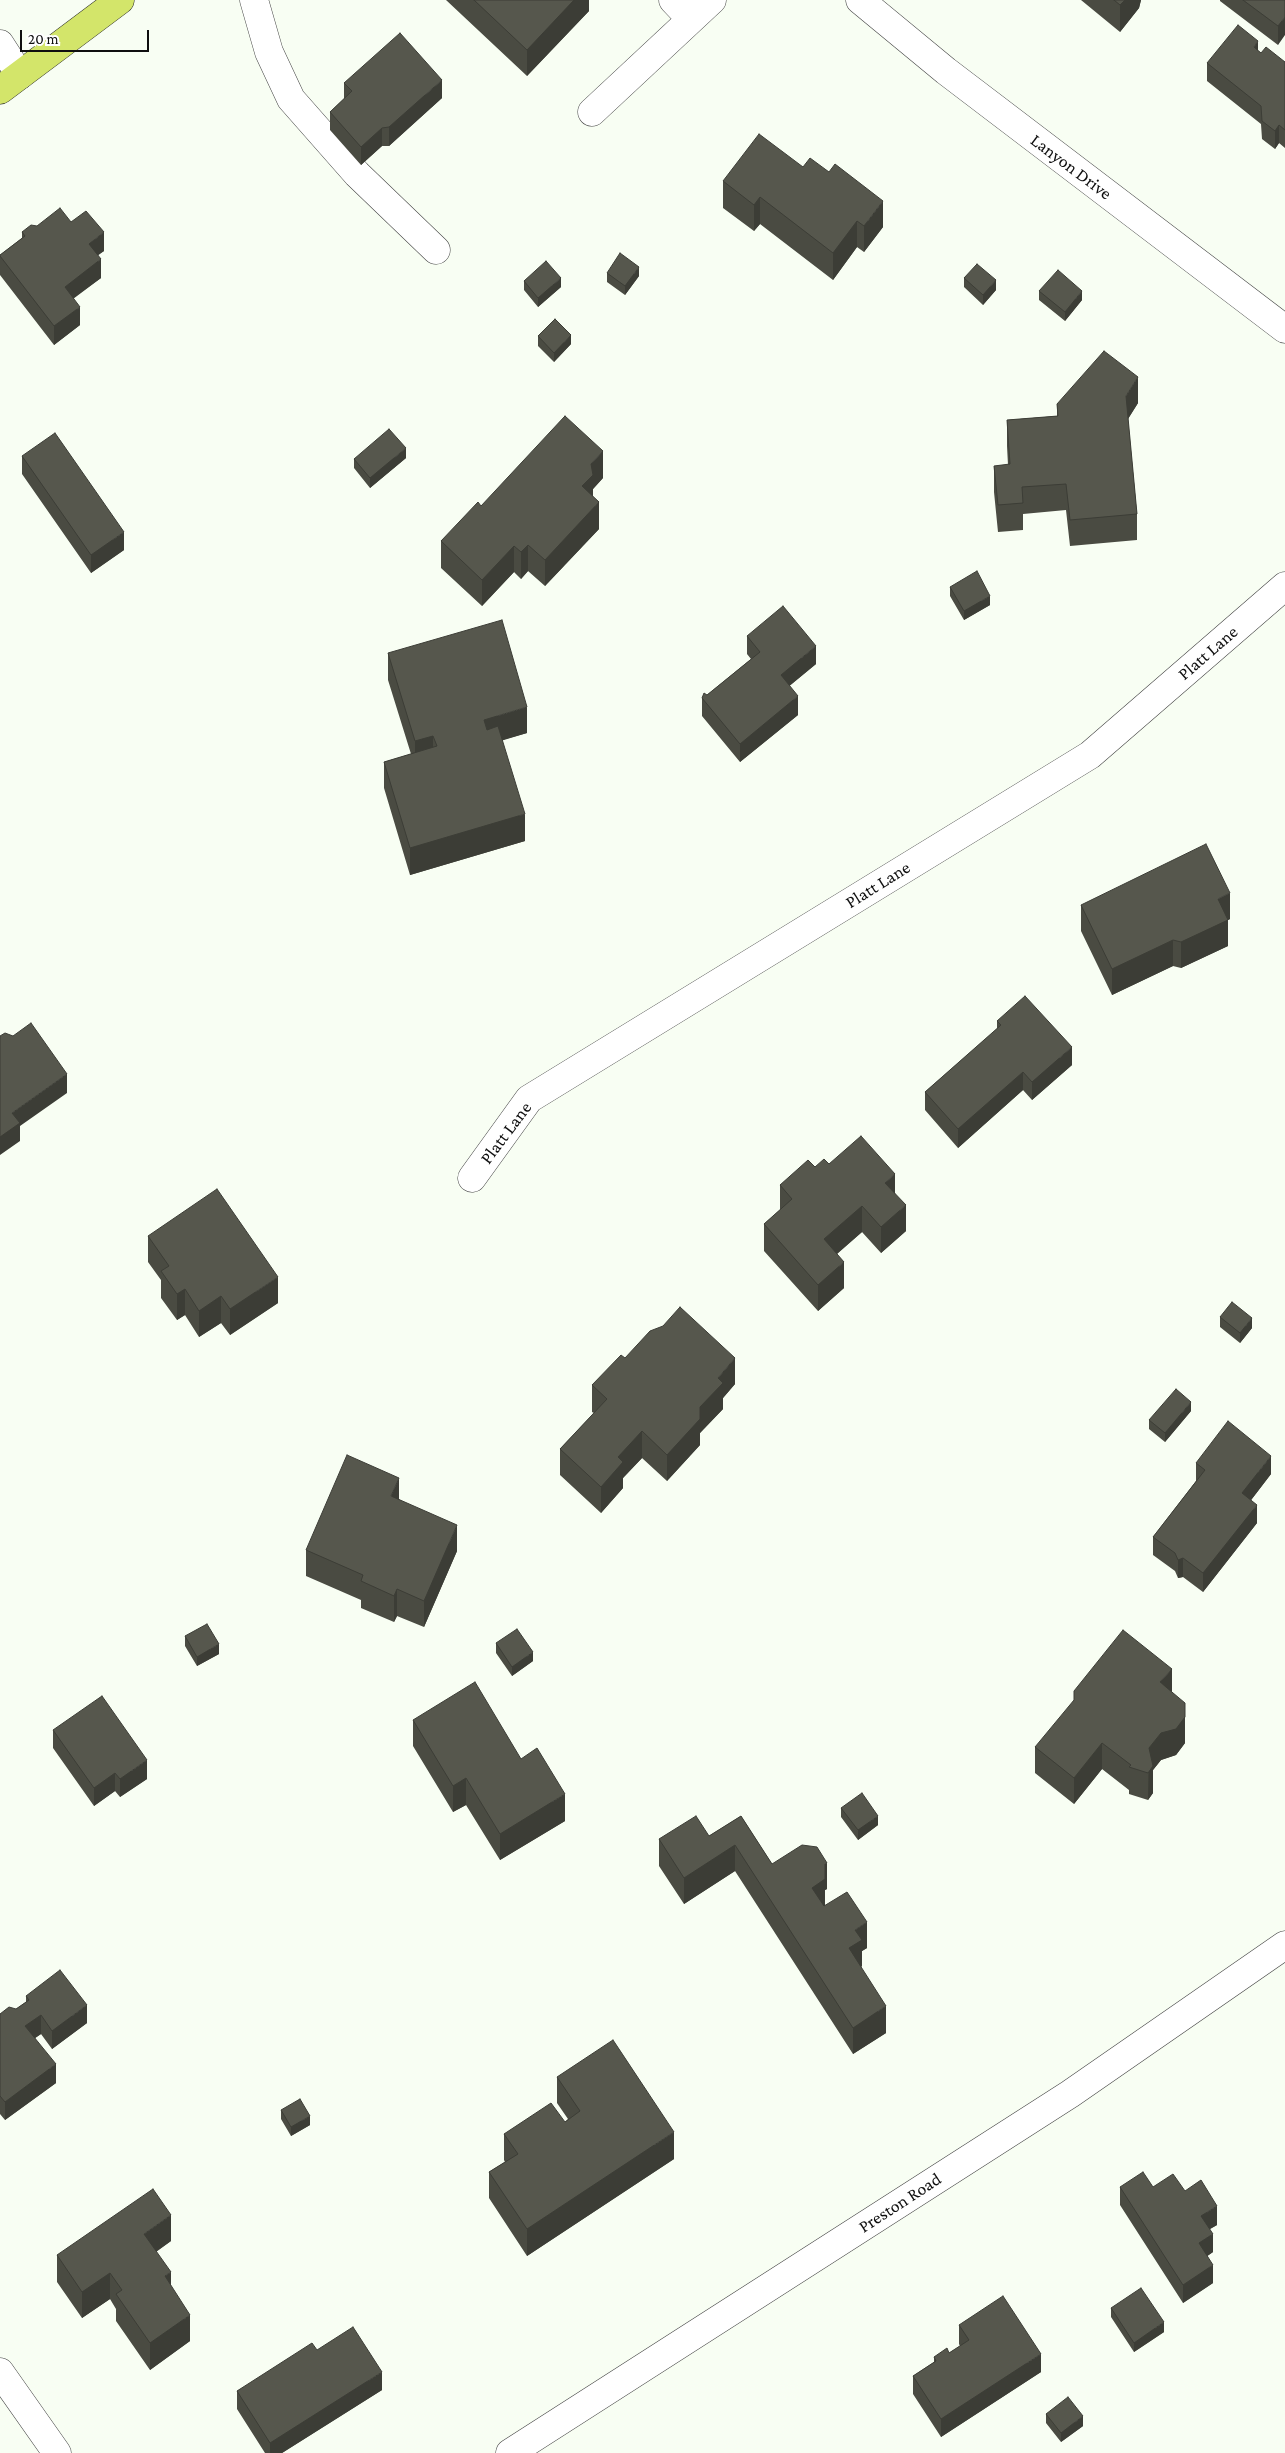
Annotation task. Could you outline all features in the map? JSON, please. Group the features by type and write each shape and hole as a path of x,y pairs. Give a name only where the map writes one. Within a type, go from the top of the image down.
{"highway":[{"path":"10,83 120,0"}],"street":[{"path":"254,0 269,52 291,99 356,174 436,250"},
{"path":"592,112 682,10 712,0"},
{"name":"Lanyon Drive","path":"860,0 946,71 1285,329"},
{"path":"0,44 10,83"},
{"name":"Platt Lane","path":"472,1178 529,1099 1090,755 1285,586"},
{"name":"Preston Road","path":"510,2453 1070,2094 1285,1945"},
{"path":"0,2372 57,2453"}],"building":[{"path":"474,0 574,0 527,50"},
{"path":"1114,0 1125,0 1120,5"},
{"path":"1243,0 1285,0 1285,17 1278,26"},
{"path":"1238,25 1258,41 1254,47 1261,53 1266,47 1285,62 1285,130 1279,125 1275,131 1262,121 1261,106 1207,63"},
{"path":"400,33 442,80 389,127 382,128 361,147 330,112 352,91 344,83"},
{"path":"759,134 803,167 810,158 829,172 835,164 883,201 864,226 857,221 833,253 760,197 754,205 723,181"},
{"path":"60,208 71,222 86,211 104,232 89,244 101,259 65,287 80,307 54,326 0,255 25,236 22,232 31,225 37,226"},
{"path":"620,253 639,267 625,286 607,273"},
{"path":"546,261 561,278 538,298 524,281"},
{"path":"977,264 996,280 983,295 964,278"},
{"path":"1058,270 1082,291 1065,312 1039,291"},
{"path":"555,319 571,335 554,353 538,336"},
{"path":"1104,351 1138,377 1126,396 1137,514 1070,520 1066,484 1022,487 1023,503 998,505 994,466 1010,464 1007,420 1058,416 1057,404"},
{"path":"565,416 603,451 591,464 593,475 582,486 599,502 545,560 528,545 521,552 514,546 482,580 441,541 478,502 481,506"},
{"path":"389,429 406,448 370,478 354,459"},
{"path":"55,433 124,532 91,555 22,456"},
{"path":"977,571 990,596 964,611 950,587"},
{"path":"783,606 816,646 781,675 798,696 740,744 702,698 704,693 707,695 760,652 747,636"},
{"path":"502,620 527,707 484,720 487,730 498,726 525,814 410,848 384,762 437,746 433,736 415,741 388,653"},
{"path":"1206,844 1230,893 1218,899 1228,920 1181,942 1173,940 1112,969 1081,905"},
{"path":"1025,996 1072,1047 1032,1082 1023,1072 958,1129 925,1092 1001,1025 997,1021"},
{"path":"31,1023 67,1074 12,1113 20,1123 0,1137 0,1036 5,1033 13,1036"},
{"path":"861,1136 895,1174 885,1183 906,1205 881,1227 862,1206 824,1239 844,1262 818,1285 764,1224 792,1199 780,1185 808,1160 815,1167 824,1159 829,1164"},
{"path":"217,1189 278,1277 230,1309 221,1296 199,1311 185,1289 177,1294 161,1271 169,1266 148,1236"},
{"path":"1232,1302 1252,1318 1240,1333 1220,1317"},
{"path":"680,1307 735,1358 718,1378 723,1383 700,1407 700,1419 667,1455 642,1431 618,1457 623,1462 601,1487 560,1449 607,1399 592,1385 621,1355 625,1358 650,1331 663,1326"},
{"path":"1176,1389 1191,1402 1165,1433 1149,1420"},
{"path":"1228,1421 1271,1456 1242,1493 1257,1505 1203,1573 1183,1558 1178,1560 1175,1553 1153,1537 1205,1470 1196,1463"},
{"path":"347,1455 399,1478 391,1496 457,1525 424,1601 397,1589 394,1596 361,1581 363,1575 306,1550"},
{"path":"207,1624 219,1644 197,1657 185,1636"},
{"path":"517,1629 533,1652 512,1667 496,1643"},
{"path":"1123,1630 1172,1669 1160,1682 1185,1703 1185,1717 1176,1729 1161,1733 1149,1748 1153,1766 1148,1773 1129,1767 1131,1765 1102,1743 1074,1778 1035,1747 1074,1700 1074,1691"},
{"path":"475,1682 521,1759 537,1748 565,1794 500,1834 466,1778 453,1786 413,1720"},
{"path":"102,1696 147,1760 120,1779 115,1773 94,1788 53,1730"},
{"path":"862,1793 878,1816 858,1830 841,1808"},
{"path":"696,1816 709,1836 741,1816 772,1864 802,1845 817,1847 827,1863 825,1864 825,1879 812,1888 824,1906 847,1892 867,1922 855,1930 862,1940 849,1948 886,2006 853,2028 735,1845 684,1878 659,1839"},
{"path":"60,1970 87,2005 52,2031 41,2015 25,2026 56,2064 5,2102 0,2096 0,2014 9,2007 16,2009 29,2000 26,1996"},
{"path":"613,2040 674,2132 527,2229 489,2172 518,2154 504,2134 551,2103 565,2122 580,2111 557,2077"},
{"path":"300,2099 310,2116 291,2127 281,2110"},
{"path":"1143,2172 1153,2187 1173,2174 1185,2191 1201,2180 1217,2206 1201,2216 1213,2234 1199,2243 1213,2265 1183,2285 1120,2187"},
{"path":"153,2189 171,2215 144,2234 171,2272 165,2276 190,2315 150,2343 116,2294 122,2290 110,2273 82,2292 57,2255"},
{"path":"1141,2288 1164,2322 1134,2343 1111,2308"},
{"path":"1003,2296 1041,2354 941,2419 913,2376 936,2361 934,2357 947,2348 949,2353 969,2340 959,2325"},
{"path":"353,2327 382,2372 270,2443 237,2391 312,2343 317,2350"},
{"path":"1068,2397 1083,2416 1061,2433 1046,2414"}]}
